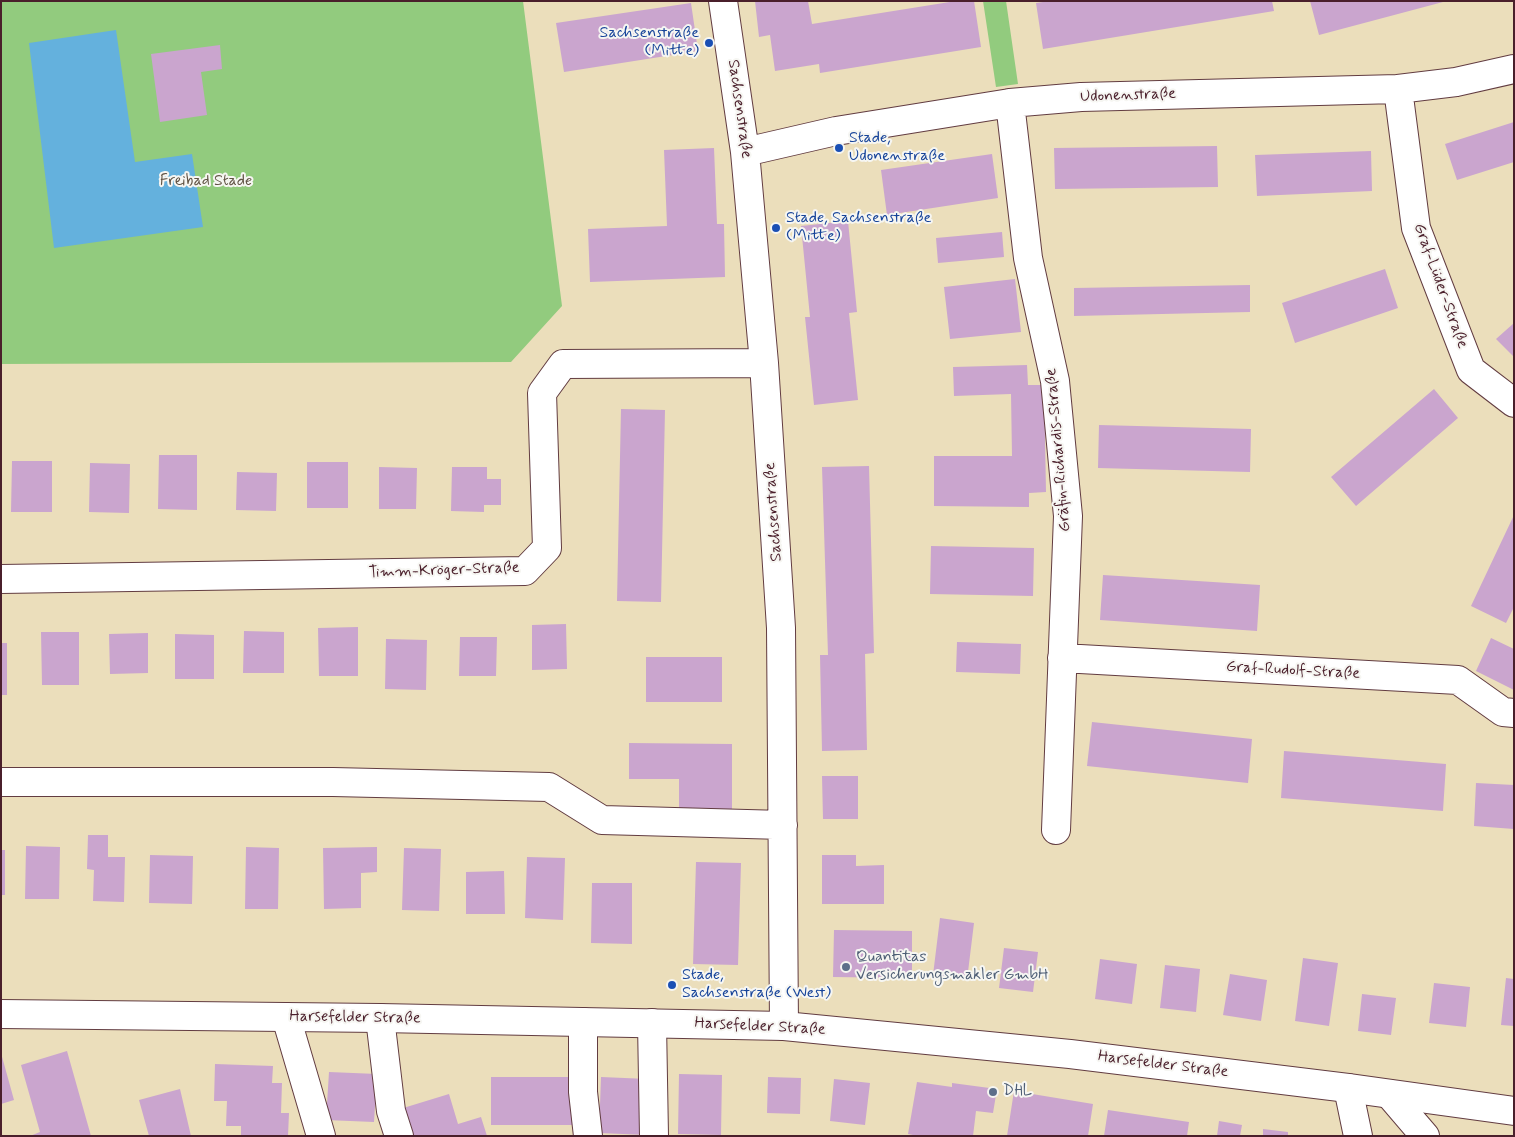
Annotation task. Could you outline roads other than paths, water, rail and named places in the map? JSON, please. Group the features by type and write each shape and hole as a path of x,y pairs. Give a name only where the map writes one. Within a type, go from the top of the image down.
{"street":[{"name":"Sachsenstraße","path":"723,1 745,152 764,362 781,628 784,1026"},
{"name":"Udonenstraße","path":"745,152 836,131 1010,103 1081,97 1398,89 1456,82 1514,69"},
{"name":"Graf-Lüder-Straße","path":"1398,89 1416,228 1471,370 1514,403"},
{"name":"Gräfin-Richardis-Straße","path":"1010,103 1028,258 1056,381 1068,516 1056,830"},
{"name":"Timm-Kröger-Straße","path":"1,579 525,571 547,548 542,392 563,364 764,362"},
{"name":"Graf-Rudolf-Straße","path":"1062,658 1458,680 1502,712 1514,713"},
{"path":"1,782 324,782 549,787 602,820 783,825"},
{"name":"Harsefelder Straße","path":"1,1014 380,1018 784,1026 1070,1054 1348,1088 1514,1112"},
{"path":"286,1017 321,1136"},
{"path":"380,1018 391,1111 399,1136"},
{"path":"583,1022 583,1092 588,1136"},
{"path":"652,1023 654,1136"},
{"path":"1348,1088 1358,1136"},
{"path":"1389,1094 1425,1136"}],"water":[{"path":"116,30 135,162 192,154 203,227 54,248 29,43"}],"place":[{"name":"Sachsenstraße (Mitte)","path":"709,43"},
{"name":"Stade, Udonenstraße","path":"839,148"},
{"name":"Stade, Sachsenstraße (Mitte)","path":"776,228"},
{"name":"Quantitas Versicherungsmakler GmbH","path":"846,967"},
{"name":"Stade, Sachsenstraße (West)","path":"672,985"},
{"name":"DHL","path":"993,1092"}],"park label":[{"name":"Freibad Stade","path":"206,182"}]}
